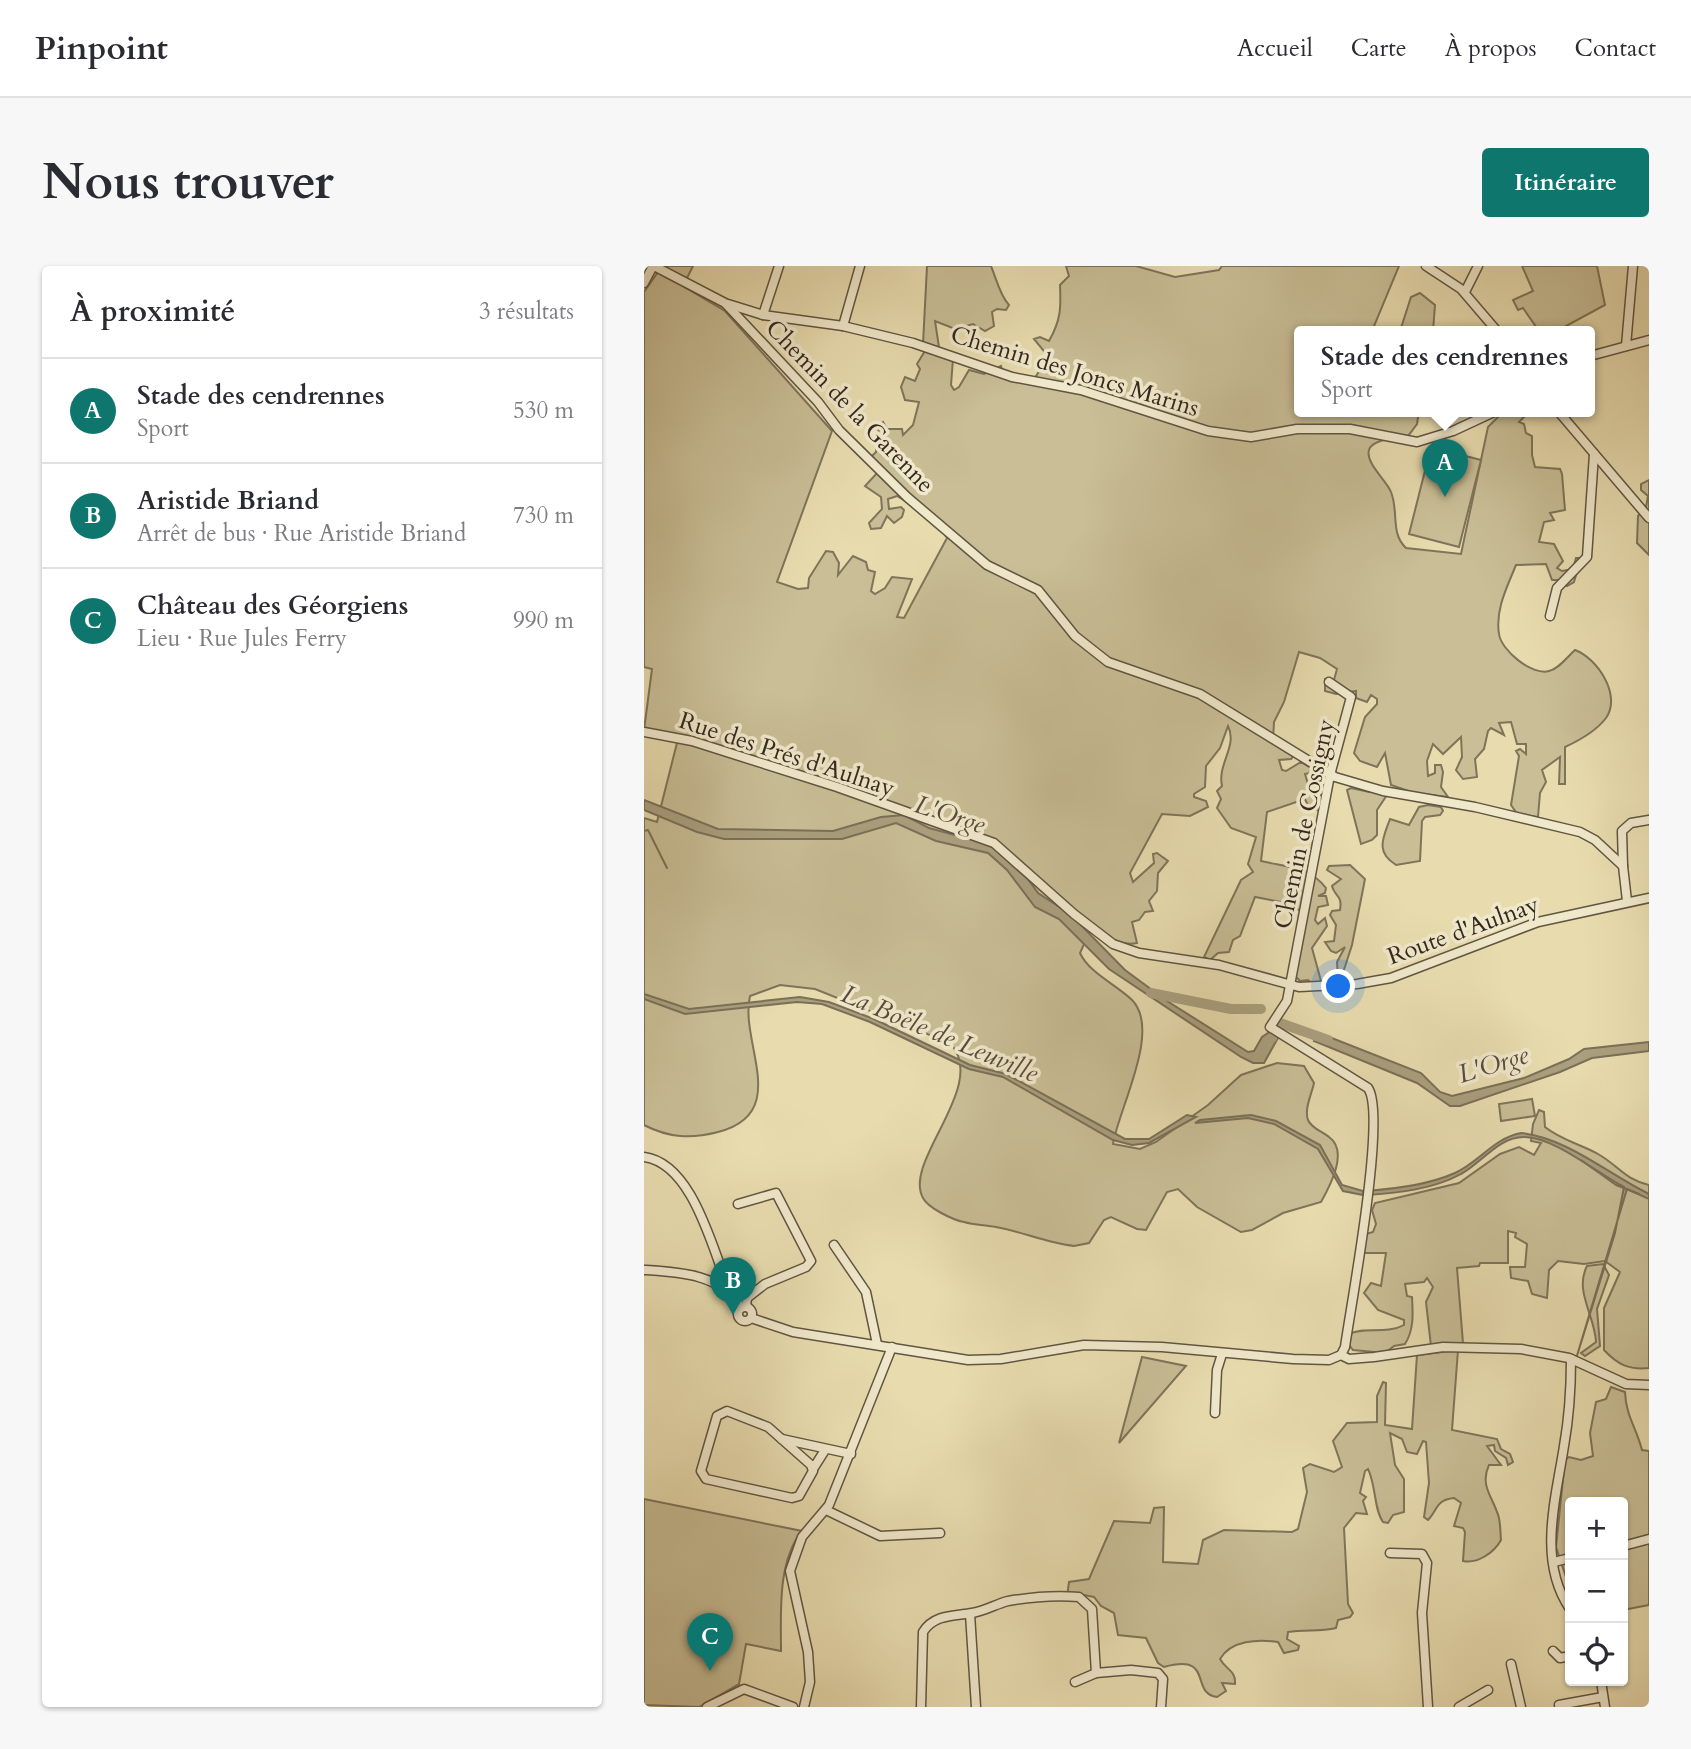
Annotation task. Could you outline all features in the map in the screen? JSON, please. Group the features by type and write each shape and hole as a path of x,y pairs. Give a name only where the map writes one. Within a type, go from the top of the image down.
{"street":[{"path":"644,283 654,266"},
{"name":"Chemin de la Garenne","path":"654,266 725,303 818,402 839,430 907,497 987,565 1038,590 1080,640 1114,665 1200,694 1330,775 1383,791 1475,807 1580,832 1595,840 1623,866"},
{"path":"763,315 779,266"},
{"path":"843,326 860,266"},
{"path":"1426,266 1463,290 1493,326"},
{"path":"1463,290 1478,266"},
{"path":"1626,346 1633,266"},
{"name":"Chemin des Joncs Marins","path":"725,303 763,315 843,326 946,353 1012,377 1081,390 1208,431 1251,437 1297,429 1350,429 1417,442 1453,431 1483,417"},
{"path":"1595,355 1649,340"},
{"path":"1563,417 1649,518"},
{"path":"1550,616 1557,588 1587,557 1594,454"},
{"name":"Chemin de Cossigny","path":"1329,682 1351,697 1330,775 1286,1008 1271,1027 1368,1088 1374,1096 1374,1125 1366,1198 1345,1347 1341,1355"},
{"name":"Rue des Prés d'Aulnay","path":"644,732 710,747 995,843 1074,914 1113,944 1148,954 1220,965 1290,985"},
{"path":"1627,901 1622,831 1631,823 1649,820"},
{"name":"Route d'Aulnay","path":"1290,985 1357,984 1391,978 1507,932 1627,901 1649,898"},
{"path":"644,1157 660,1164 687,1187 724,1276 726,1289"},
{"path":"738,1204 776,1193 811,1261 806,1267 760,1287 747,1298 738,1315 741,1320 751,1318 793,1332 986,1360 1084,1345 1162,1347 1305,1360 1329,1360 1341,1355 1349,1359 1374,1357 1416,1349 1521,1349 1572,1359 1626,1384 1649,1385"},
{"path":"834,1245 866,1292 877,1344"},
{"path":"644,1270 698,1276 726,1289 743,1307"},
{"path":"804,1707 810,1682 808,1652 790,1571 802,1537 826,1510 851,1454 892,1347"},
{"path":"1215,1413 1217,1370 1222,1354"},
{"path":"1565,1601 1558,1589 1554,1562 1553,1502 1564,1447 1572,1359"},
{"path":"813,1469 768,1427 727,1411 719,1414 701,1471 703,1476 792,1498 799,1496 825,1450"},
{"path":"781,1439 851,1454"},
{"path":"826,1510 880,1536 940,1533"},
{"path":"1628,1545 1649,1539"},
{"path":"1390,1553 1422,1554 1427,1563 1422,1613 1427,1707"},
{"path":"1554,1562 1565,1560"},
{"path":"921,1707 923,1632 946,1615 970,1614 1006,1602 1060,1595 1079,1597 1092,1609 1096,1673"},
{"path":"970,1614 976,1707"},
{"path":"1553,1651 1560,1658 1565,1657"},
{"path":"1511,1664 1521,1707"},
{"path":"1074,1682 1096,1673 1132,1670 1158,1672 1164,1682 1161,1707"},
{"path":"1602,1686 1605,1707"},
{"path":"712,1706 744,1689 793,1707"},
{"path":"1459,1707 1488,1690"},
{"path":"1559,1705 1603,1697"}],"shaded area":[{"path":"654,266 693,266 683,286 725,311 832,431 777,582 798,589 808,588 809,578 826,551 833,552 839,563 838,575 853,556 866,562 868,570 875,572 871,591 875,594 885,588 892,577 912,579 897,617 904,618 947,538 935,519 897,496 888,499 889,509 901,507 904,510 902,517 894,523 887,516 881,528 871,529 869,523 882,509 881,497 865,486 879,471 869,459 876,452 879,425 883,422 887,429 902,429 903,435 913,425 919,402 905,400 901,387 905,377 915,381 920,369 917,364 925,351 953,359 951,385 954,390 959,387 969,370 984,374 1001,366 1003,374 1032,383 1048,356 1034,339 1040,337 1049,341 1053,334 1059,314 1060,285 1069,276 1066,266 1136,266 1175,277 1219,270 1222,266 1399,266 1374,326 1294,326 1294,417 1418,417 1417,424 1408,436 1380,441 1369,450 1373,466 1391,492 1396,529 1406,548 1461,554 1488,427 1498,417 1524,417 1519,422 1524,424 1526,433 1532,436 1535,467 1560,469 1562,474 1565,510 1550,513 1554,520 1544,522 1539,542 1554,544 1563,561 1557,568 1562,571 1573,569 1576,558 1581,558 1574,582 1567,586 1559,580 1552,580 1546,564 1516,565 1500,607 1499,634 1511,654 1526,666 1542,672 1556,668 1575,650 1583,654 1605,678 1611,699 1606,718 1587,735 1565,747 1565,784 1559,784 1560,757 1542,770 1546,782 1540,793 1538,817 1518,815 1511,805 1519,756 1516,751 1520,749 1526,754 1526,744 1517,744 1511,722 1499,723 1504,735 1491,728 1488,731 1484,749 1475,759 1477,777 1463,779 1456,770 1462,757 1461,737 1443,754 1433,744 1427,761 1428,776 1435,773 1435,765 1441,765 1441,787 1448,797 1414,793 1391,785 1385,753 1377,767 1360,761 1354,753 1365,717 1377,704 1377,699 1371,695 1367,702 1356,698 1356,691 1336,694 1325,691 1325,679 1334,680 1337,669 1320,658 1299,652 1284,702 1274,722 1273,740 1294,755 1291,759 1279,760 1282,770 1286,771 1301,762 1321,774 1315,777 1310,773 1305,774 1309,787 1322,788 1317,810 1309,808 1305,799 1267,812 1261,861 1305,871 1326,888 1325,893 1318,896 1326,896 1328,905 1318,907 1315,920 1318,924 1325,918 1327,926 1312,948 1321,981 1314,985 1308,980 1300,981 1295,976 1301,911 1286,903 1255,897 1240,936 1233,940 1229,952 1218,953 1210,960 1204,957 1241,880 1253,872 1248,864 1256,837 1231,828 1217,808 1221,799 1217,791 1222,786 1222,770 1231,741 1228,726 1220,748 1206,766 1205,787 1194,794 1194,797 1206,801 1208,807 1190,816 1162,814 1130,873 1133,882 1154,863 1153,854 1157,853 1168,861 1158,873 1157,891 1149,901 1153,911 1145,912 1139,920 1132,922 1137,943 1120,942 1092,927 1080,953 1096,973 1132,1000 1140,1013 1142,1030 1136,1070 1113,1144 1140,1149 1156,1142 1208,1105 1241,1075 1277,1063 1304,1066 1314,1083 1308,1106 1308,1120 1335,1143 1337,1151 1336,1169 1321,1202 1283,1213 1252,1230 1241,1232 1197,1207 1178,1189 1167,1192 1146,1230 1137,1229 1111,1217 1104,1220 1089,1243 1074,1246 954,1219 926,1202 920,1182 924,1164 960,1080 959,1060 950,1043 815,989 780,985 750,996 749,1015 758,1074 758,1093 753,1109 740,1123 699,1136 671,1135 644,1125 644,818 657,822 679,735 644,730 652,669 644,667 644,292 658,272"},
{"path":"927,266 991,266 1009,305 1006,310 997,309 992,312 994,326 985,331 973,324 955,329 935,321 939,347 923,344"},
{"path":"1522,266 1597,266 1605,305 1566,326 1536,326 1523,308 1518,310 1513,300 1533,291"},
{"path":"1420,293 1435,305 1433,326 1402,326 1411,297"},
{"path":"1431,447 1481,460 1459,547 1409,534"},
{"path":"1649,480 1649,555 1637,543 1638,516 1646,507 1648,496 1641,490 1641,484"},
{"path":"1376,787 1387,795 1377,810 1377,835 1361,844 1347,790 1351,788 1369,792"},
{"path":"644,800 718,829 833,831 881,817 904,815 929,828 992,845 1025,875 1038,893 1070,914 1125,970 1167,1001 1248,1052 1254,1051 1262,1037 1271,1031 1279,1036 1264,1063 1253,1063 1241,1057 1109,969 1059,919 1035,907 1007,870 988,853 936,841 896,823 842,839 724,839 697,832 644,810"},
{"path":"1419,807 1441,807 1443,811 1440,815 1425,817 1422,821 1420,861 1396,865 1385,855 1382,844 1390,819 1409,825"},
{"path":"1350,865 1365,879 1352,945 1341,979 1338,978 1337,962 1345,947 1336,953 1331,951 1325,942 1334,941 1336,925 1330,915 1332,911 1340,910 1341,905 1332,886 1341,879 1327,870 1329,866"},
{"path":"644,994 689,1009 800,997 829,1002 874,1019 970,1065 1006,1074 1125,1139 1149,1139 1187,1115 1196,1117 1149,1143 1132,1145 1113,1140 1003,1077 969,1069 870,1022 822,1004 797,1002 685,1014 644,999"},
{"path":"1319,1033 1421,1073 1440,1092 1452,1096 1524,1078 1569,1059 1584,1049 1649,1042 1649,1051 1592,1058 1560,1072 1460,1106 1450,1106 1417,1083 1314,1041"},
{"path":"1532,1099 1535,1116 1501,1121 1499,1104"},
{"path":"1539,1110 1544,1112 1545,1127 1598,1154 1627,1176 1649,1185 1649,1368 1624,1365 1604,1350 1604,1308 1620,1272 1605,1261 1584,1264 1558,1261 1549,1270 1547,1298 1532,1294 1528,1281 1511,1278 1510,1267 1525,1267 1527,1244 1515,1237 1516,1233 1508,1231 1508,1263 1480,1263 1479,1266 1457,1268 1463,1343 1431,1346 1426,1302 1433,1287 1427,1278 1424,1282 1405,1284 1407,1296 1412,1297 1413,1316 1405,1344 1394,1346 1385,1353 1353,1350 1348,1344 1350,1334 1390,1330 1404,1325 1404,1320 1378,1310 1364,1293 1371,1283 1381,1286 1386,1253 1364,1253 1366,1234 1373,1232 1376,1224 1372,1210 1375,1203 1459,1183 1500,1154 1519,1147 1534,1155 1541,1143 1531,1141 1533,1124"},
{"path":"1251,1115 1276,1121 1320,1145 1342,1185 1363,1191 1363,1195 1343,1191 1318,1149 1274,1124 1248,1118 1195,1123 1200,1120"},
{"path":"1521,1133 1538,1136 1571,1149 1649,1194 1649,1199 1627,1189 1617,1221 1624,1187 1562,1149 1525,1137 1499,1145 1469,1169 1450,1179 1428,1187 1368,1195 1368,1191 1423,1183 1455,1173 1503,1140"},
{"path":"1617,1221 1615,1233 1576,1359"},
{"path":"1603,1264 1609,1275 1597,1309 1600,1346 1585,1356 1581,1353 1596,1342 1584,1294 1584,1275 1587,1266"},
{"path":"1458,1350 1452,1430 1497,1439 1501,1449 1510,1454 1513,1462 1508,1465 1506,1458 1495,1451 1494,1445 1487,1446 1501,1465 1489,1465 1486,1478 1487,1489 1499,1518 1501,1540 1485,1556 1474,1561 1463,1561 1465,1532 1463,1528 1454,1526 1461,1503 1454,1498 1440,1503 1428,1520 1424,1517 1429,1483 1426,1442 1423,1441 1417,1454 1407,1452 1402,1439 1390,1433 1395,1465 1404,1479 1404,1512 1393,1515 1388,1523 1383,1522 1378,1511 1371,1475 1368,1469 1365,1471 1360,1493 1366,1497 1363,1501 1367,1514 1356,1513 1344,1528 1348,1604 1353,1613 1350,1617 1338,1620 1336,1628 1288,1632 1287,1639 1299,1646 1298,1650 1284,1653 1278,1642 1262,1641 1246,1642 1231,1648 1220,1659 1232,1673 1235,1684 1222,1683 1226,1691 1217,1697 1204,1689 1196,1669 1190,1665 1164,1667 1158,1663 1146,1638 1118,1635 1114,1613 1101,1606 1094,1597 1084,1595 1073,1601 1067,1597 1069,1582 1089,1579 1114,1521 1150,1523 1154,1508 1164,1507 1163,1562 1198,1564 1203,1540 1224,1530 1292,1532 1298,1529 1307,1492 1303,1468 1310,1464 1334,1472 1342,1467 1333,1441 1347,1423 1377,1422 1377,1396 1383,1382 1386,1383 1385,1425 1412,1429 1417,1355"},
{"path":"1142,1357 1186,1366 1119,1443"},
{"path":"1611,1387 1625,1392 1629,1415 1642,1450 1649,1451 1649,1605 1628,1609 1628,1497 1565,1497 1565,1574 1556,1547 1565,1460 1569,1457 1581,1460 1593,1456 1590,1433 1596,1402 1606,1399"},
{"path":"644,1499 802,1531 788,1558 784,1573 781,1651 746,1644 739,1684 699,1707 644,1705"}],"waterway":[{"path":"644,831 648,830 667,868"},
{"name":"L'Orge","path":"1151,993 1231,1009 1261,1009"},
{"name":"L'Orge","path":"1272,1038 1280,1023 1328,1040"},
{"name":"La Boële de Leuville","path":"1581,1160 1616,1185 1639,1194"}],"place":[{"name":"Stade des cendrennes","path":"1445,497"},
{"name":"Aristide Briand","path":"733,1315"},
{"name":"Château des Géorgiens","path":"710,1671"}]}
